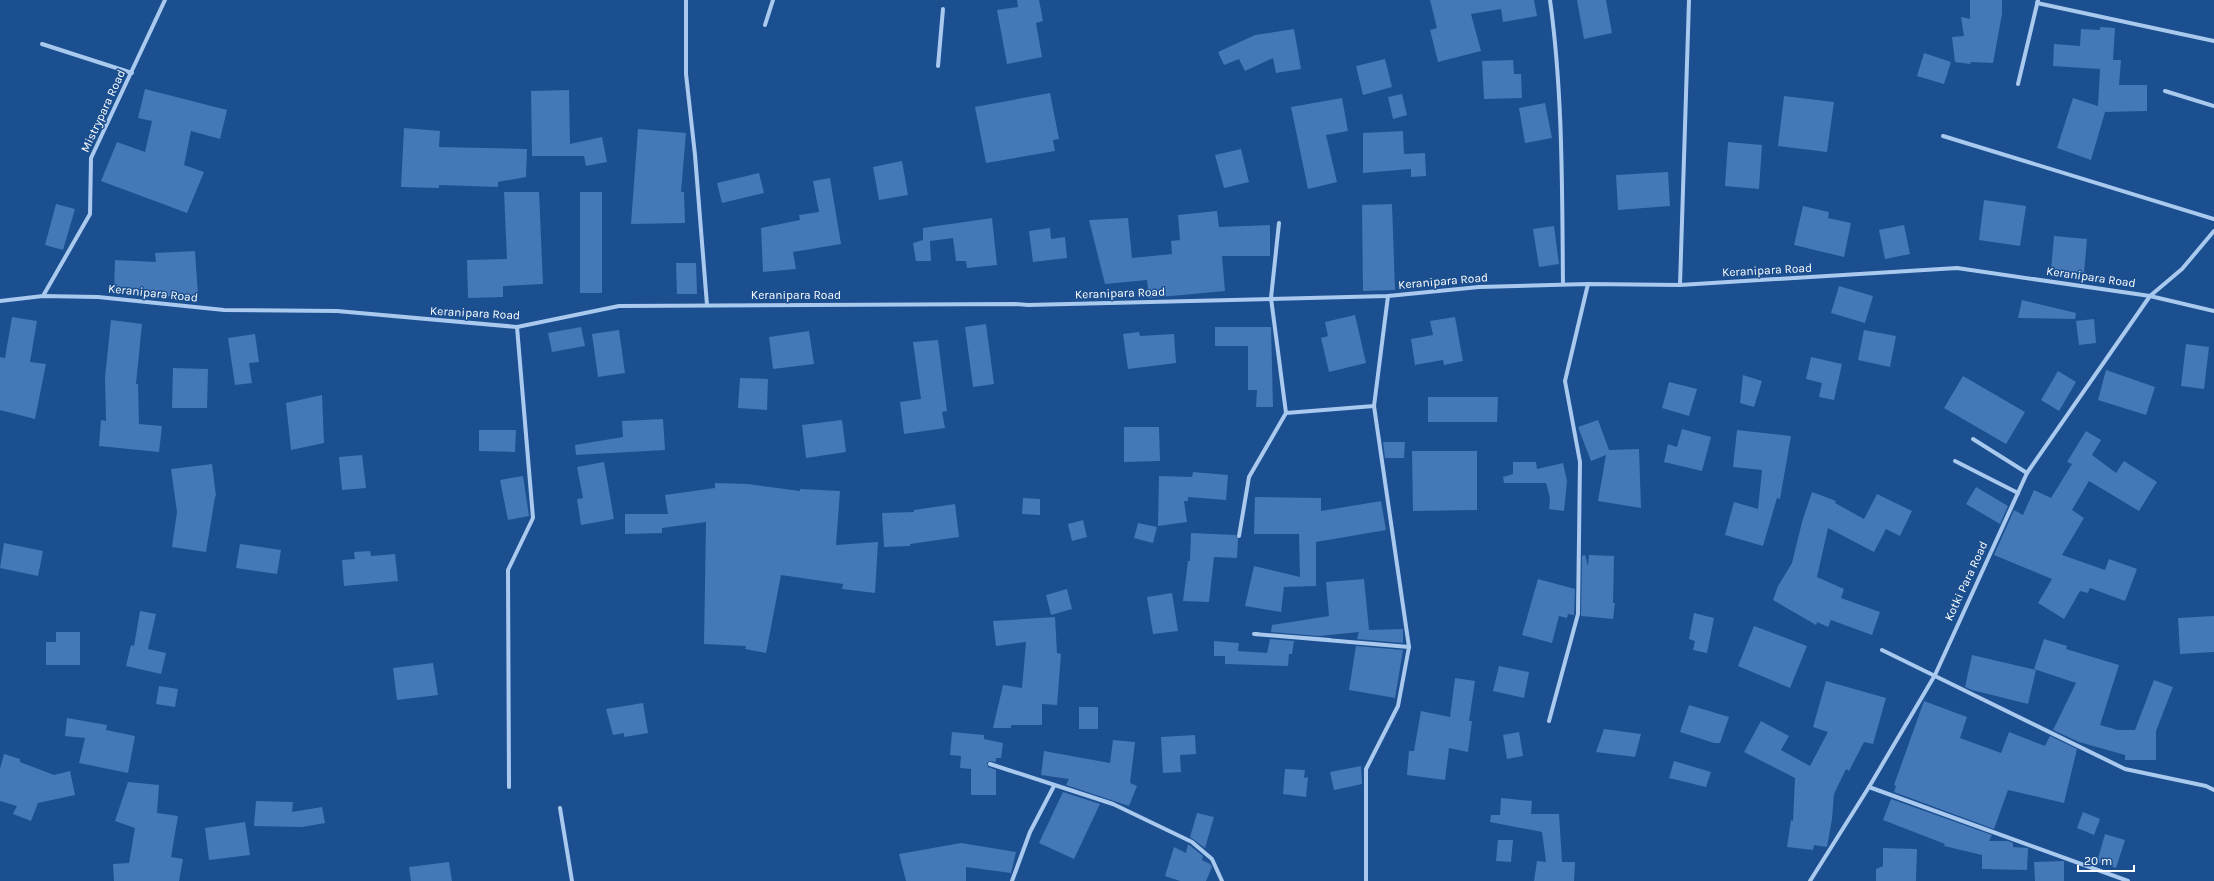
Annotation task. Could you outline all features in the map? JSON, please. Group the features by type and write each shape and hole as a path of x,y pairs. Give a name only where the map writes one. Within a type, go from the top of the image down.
{"street":[{"name":"Mistrypara Road","path":"43,296 90,214 91,158 166,0"},
{"path":"686,0 686,74 696,155 707,305"},
{"path":"765,25 773,0"},
{"path":"1550,0 1556,43 1561,148 1563,284"},
{"path":"1680,285 1689,0"},
{"path":"2018,84 2037,2 2214,41"},
{"path":"938,66 943,9"},
{"path":"42,44 132,73"},
{"path":"2165,91 2214,106"},
{"path":"1943,136 2214,219"},
{"path":"1239,536 1249,477 1286,413 1271,298 1279,223"},
{"name":"Keranipara Road","path":"0,301 43,296 98,297 224,310 337,311 517,327 619,306 1015,304 1028,306 1271,298 1388,296 1479,288 1563,284 1680,285 1957,268 2150,296 2182,269 2214,231"},
{"path":"1549,721 1578,614 1580,462 1565,381 1588,284"},
{"path":"1366,881 1366,769 1398,706 1409,647 1374,406 1388,296"},
{"path":"2150,296 2214,311"},
{"name":"Kotki Para Road","path":"1810,881 1869,787 1935,675 2027,473 2150,296"},
{"path":"509,788 508,570 533,518 517,327"},
{"path":"1286,413 1374,406"},
{"path":"1973,439 2027,473"},
{"path":"1955,460 2018,493"},
{"path":"1330,640 1254,634 1409,647"},
{"path":"1882,650 2125,770 2206,786 2214,790"},
{"path":"990,764 1113,804 1192,842 1212,859 1222,881"},
{"path":"1012,881 1030,832 1054,786"},
{"path":"1869,787 2128,881"},
{"path":"560,808 572,881"}],"building":[{"path":"1017,0 1039,0 1043,21 1036,23 1042,57 1007,64 997,10 1018,7"},
{"path":"1430,0 1534,0 1537,16 1503,22 1501,9 1471,14 1481,51 1438,62 1430,30 1437,28"},
{"path":"1577,0 1606,0 1612,33 1584,39"},
{"path":"1970,0 2002,0 2002,14 1993,63 1971,62 1970,64 1955,62 1952,37 1964,36 1961,17 1970,19"},
{"path":"2100,27 2115,28 2113,60 2121,60 2119,85 2147,85 2147,111 2105,112 2091,160 2057,148 2073,98 2098,106 2100,69 2053,66 2054,44 2080,46 2081,29 2100,30"},
{"path":"1294,29 1301,69 1276,73 1273,58 1245,71 1239,59 1224,65 1218,52 1255,35"},
{"path":"1924,53 1951,62 1944,84 1917,76"},
{"path":"1385,59 1392,87 1363,95 1356,66"},
{"path":"1513,60 1514,74 1521,74 1522,98 1484,99 1482,61"},
{"path":"145,89 227,110 220,139 191,131 184,165 204,172 187,213 101,181 117,142 145,152 152,121 138,118"},
{"path":"569,90 570,144 602,137 607,162 586,166 584,156 532,156 531,91"},
{"path":"1050,93 1059,139 1053,140 1055,151 986,163 975,107"},
{"path":"1402,94 1407,115 1393,119 1388,97"},
{"path":"1784,96 1834,102 1827,152 1778,146"},
{"path":"1342,98 1348,131 1326,135 1337,182 1308,189 1291,107"},
{"path":"1545,103 1552,138 1525,143 1519,108"},
{"path":"404,128 440,131 439,147 527,149 526,177 498,182 498,187 439,185 439,188 401,187"},
{"path":"638,129 686,133 681,192 684,192 685,223 631,224"},
{"path":"1403,131 1404,154 1425,153 1426,176 1411,177 1411,169 1363,173 1363,133"},
{"path":"1728,142 1762,145 1759,189 1725,186"},
{"path":"1241,149 1249,182 1224,188 1215,155"},
{"path":"902,161 908,195 879,200 873,167"},
{"path":"1668,172 1670,206 1618,210 1616,175"},
{"path":"759,173 764,193 722,203 717,183"},
{"path":"830,178 841,244 793,252 796,269 763,272 761,228 800,220 799,215 819,212 813,181"},
{"path":"504,192 539,192 543,284 503,286 503,297 468,298 467,260 507,259"},
{"path":"580,192 602,192 602,293 580,293"},
{"path":"1984,200 2026,206 2020,246 1979,240"},
{"path":"56,204 75,209 63,250 45,245"},
{"path":"1392,204 1395,290 1363,291 1362,205"},
{"path":"1803,206 1829,212 1828,218 1851,223 1844,257 1794,245"},
{"path":"1217,211 1219,227 1270,225 1270,256 1222,256 1225,291 1149,298 1147,280 1105,284 1089,220 1128,218 1132,258 1172,254 1171,241 1180,240 1178,215"},
{"path":"992,218 997,265 967,268 966,261 956,261 953,238 930,241 931,261 916,261 913,243 923,240 923,228"},
{"path":"1904,225 1910,254 1885,259 1879,230"},
{"path":"1554,226 1559,264 1539,267 1533,229"},
{"path":"1050,228 1051,239 1065,237 1067,258 1033,262 1029,231"},
{"path":"2054,236 2087,239 2084,273 2051,270"},
{"path":"195,251 198,295 158,297 157,293 114,292 115,260 156,262 155,253"},
{"path":"676,263 696,263 697,294 677,294"},
{"path":"1839,286 1873,296 1865,323 1831,313"},
{"path":"2022,300 2076,313 2075,319 2018,318"},
{"path":"1355,315 1366,363 1329,372 1321,338 1328,336 1325,322"},
{"path":"12,317 37,321 30,362 46,364 35,419 0,410 0,357 5,358"},
{"path":"1455,317 1463,361 1444,365 1443,360 1415,365 1411,339 1433,335 1430,321"},
{"path":"2094,319 2096,343 2079,345 2076,321"},
{"path":"111,320 142,324 136,384 138,384 139,424 162,426 159,452 99,446 101,420 106,421 105,377"},
{"path":"986,324 994,384 973,387 965,327"},
{"path":"581,327 585,346 552,352 548,333"},
{"path":"1215,327 1271,327 1273,407 1256,407 1257,390 1248,390 1248,346 1215,346"},
{"path":"619,330 625,373 598,377 592,334"},
{"path":"1864,330 1896,336 1890,367 1858,360"},
{"path":"809,331 814,364 773,369 769,337"},
{"path":"1139,332 1140,336 1174,334 1176,363 1128,369 1123,334"},
{"path":"255,334 259,362 249,363 252,383 235,385 228,338"},
{"path":"938,340 947,411 942,412 945,428 904,434 900,402 921,399 913,342"},
{"path":"2186,344 2209,347 2204,389 2181,386"},
{"path":"1811,357 1842,364 1834,400 1819,397 1822,383 1806,379"},
{"path":"173,368 208,369 207,408 172,408"},
{"path":"2106,370 2155,387 2146,415 2098,400"},
{"path":"2058,371 2076,382 2059,411 2041,400"},
{"path":"1743,375 1762,381 1754,407 1740,403"},
{"path":"1963,376 2025,412 2006,444 1944,408"},
{"path":"740,378 768,379 767,410 738,408"},
{"path":"1669,382 1697,389 1689,416 1662,408"},
{"path":"322,395 324,443 291,450 286,403"},
{"path":"1428,397 1498,397 1497,422 1428,422"},
{"path":"663,419 665,450 576,455 575,445 623,437 622,421"},
{"path":"842,420 846,452 806,458 802,425"},
{"path":"1598,420 1609,450 1639,449 1641,508 1598,501 1606,455 1591,461 1578,427"},
{"path":"1124,427 1159,427 1160,461 1124,462"},
{"path":"1682,429 1711,437 1702,471 1664,462 1668,444 1677,447"},
{"path":"479,430 516,430 515,452 479,451"},
{"path":"1737,430 1791,436 1780,499 1777,498 1763,546 1725,535 1734,502 1758,509 1762,470 1733,467"},
{"path":"2086,431 2101,440 2092,455 2116,473 2124,461 2157,482 2139,511 2089,481 2072,510 2084,518 2062,555 2105,570 2109,559 2137,569 2125,601 2090,588 2088,593 2080,591 2064,619 2038,603 2052,579 1994,555 2014,510 2023,515 2034,490 2051,498 2072,464 2067,462"},
{"path":"1383,442 1405,442 1404,458 1385,458"},
{"path":"1412,451 1477,451 1477,510 1413,511"},
{"path":"362,455 366,488 342,490 339,457"},
{"path":"604,462 614,519 581,525 577,499 583,498 577,467"},
{"path":"1513,462 1536,462 1537,469 1563,463 1567,481 1564,511 1549,509 1550,498 1546,483 1504,483 1503,477 1513,474"},
{"path":"212,464 216,496 206,552 172,547 177,512 171,469"},
{"path":"1193,472 1228,475 1226,500 1188,497 1188,501 1184,501 1187,522 1158,526 1159,476 1192,477"},
{"path":"523,476 529,516 508,520 500,480"},
{"path":"715,483 748,484 800,491 800,489 840,491 836,545 878,542 875,593 842,589 843,584 781,575 766,653 745,649 746,646 704,644 706,522 662,528 662,533 625,534 625,514 668,514 665,495 715,488"},
{"path":"1976,487 2008,506 2000,524 1966,504"},
{"path":"1812,492 1836,501 1835,503 1864,519 1877,494 1912,511 1900,536 1886,529 1874,552 1828,528 1817,577 1844,589 1841,598 1880,612 1872,635 1831,620 1828,627 1817,622 1816,625 1773,600 1778,586 1792,563 1802,522"},
{"path":"1255,497 1321,498 1321,511 1381,501 1386,530 1316,542 1316,586 1284,587 1281,612 1245,606 1254,566 1300,577 1299,534 1254,534"},
{"path":"1023,498 1040,499 1040,515 1022,514"},
{"path":"955,504 959,537 910,544 910,546 884,547 882,513 914,512 914,510"},
{"path":"1083,520 1087,537 1072,541 1068,524"},
{"path":"1138,523 1157,527 1153,543 1134,538"},
{"path":"1191,533 1236,535 1238,539 1237,558 1214,557 1209,602 1183,601 1188,561 1190,561"},
{"path":"4,543 43,551 38,576 0,568"},
{"path":"240,544 281,550 277,574 236,568"},
{"path":"370,551 371,556 395,554 398,581 344,586 342,560 355,559 354,552"},
{"path":"1585,555 1588,566 1589,555 1614,556 1613,603 1615,603 1613,619 1581,616 1582,556"},
{"path":"1364,579 1369,630 1403,629 1403,643 1357,639 1359,632 1319,636 1271,632 1272,625 1329,616 1326,582"},
{"path":"1538,579 1575,589 1574,615 1568,614 1567,618 1559,616 1552,643 1522,635"},
{"path":"1067,589 1072,609 1051,615 1046,595"},
{"path":"1172,593 1178,631 1153,634 1147,597"},
{"path":"140,611 156,614 148,649 166,653 161,674 126,666 131,645 134,646"},
{"path":"1694,613 1714,618 1707,653 1693,650 1695,641 1689,639"},
{"path":"2214,616 2214,652 2180,654 2178,618"},
{"path":"1055,617 1057,653 1061,654 1057,705 1042,704 1042,725 1011,725 1011,728 993,728 1003,685 1022,688 1026,642 996,646 993,621"},
{"path":"1754,626 1807,646 1790,688 1738,666"},
{"path":"56,632 80,632 80,665 46,665 46,642 56,642"},
{"path":"1270,639 1294,641 1292,654 1289,654 1288,666 1225,664 1225,656 1214,656 1214,641 1239,643 1238,651 1267,653"},
{"path":"2044,639 2067,646 2066,649 2119,665 2100,725 2118,730 2135,730 2154,680 2173,687 2156,731 2156,760 2125,760 2125,755 2079,742 2053,730 2076,683 2034,669"},
{"path":"1356,646 1403,650 1395,698 1349,690"},
{"path":"1972,655 2036,670 2028,704 1965,687"},
{"path":"433,663 438,695 397,700 393,668"},
{"path":"1499,666 1529,672 1524,698 1493,691"},
{"path":"1455,678 1475,681 1469,721 1472,721 1468,752 1449,748 1445,780 1407,775 1409,751 1414,751 1421,711 1450,717"},
{"path":"1826,681 1886,698 1873,744 1864,742 1849,771 1846,769 1834,794 1832,819 1827,847 1814,845 1813,850 1787,847 1791,820 1793,821 1795,778 1744,752 1761,721 1789,736 1781,750 1810,766 1828,732 1813,727"},
{"path":"159,686 178,689 175,707 156,704"},
{"path":"1924,701 1967,717 1960,738 2001,753 2009,732 2045,746 2050,736 2077,749 2064,803 2008,790 1994,829 1894,792 1896,786 1894,785"},
{"path":"643,703 648,733 624,737 624,733 613,735 606,709"},
{"path":"1689,705 1729,717 1720,743 1714,743 1680,732"},
{"path":"1079,707 1098,707 1098,729 1079,729"},
{"path":"67,718 107,725 106,730 135,736 128,773 79,763 85,738 65,736"},
{"path":"1604,729 1641,734 1635,757 1596,752"},
{"path":"952,732 984,735 984,739 1003,743 1001,758 996,758 996,762 990,761 987,763 988,767 996,770 996,795 971,795 971,769 960,768 961,756 950,755"},
{"path":"1519,732 1523,756 1507,759 1503,735"},
{"path":"1195,735 1196,754 1180,755 1181,772 1163,773 1161,737"},
{"path":"1113,740 1135,742 1130,783 1137,786 1129,806 1066,785 1069,779 1041,775 1044,751 1110,763"},
{"path":"4,754 20,759 20,762 54,775 70,771 75,795 38,803 31,821 13,814 17,806 0,801 0,769"},
{"path":"1674,761 1711,772 1706,787 1669,778"},
{"path":"1361,766 1362,784 1334,790 1330,772"},
{"path":"1285,769 1305,770 1304,778 1308,777 1306,797 1283,794"},
{"path":"128,782 159,785 157,813 178,816 171,857 183,859 179,881 114,881 113,864 129,863 135,828 115,821"},
{"path":"1063,792 1100,804 1074,859 1039,843"},
{"path":"1501,798 1532,801 1531,814 1559,814 1562,862 1575,862 1574,881 1534,881 1537,861 1546,862 1542,832 1490,822 1491,815 1500,815"},
{"path":"1891,799 1992,835 1989,841 2008,841 2013,843 2013,847 2028,848 2027,870 1982,869 1982,855 1944,846 1945,844 1883,820"},
{"path":"256,801 293,802 292,812 322,807 325,823 302,827 254,826"},
{"path":"2083,812 2100,819 2094,835 2077,828"},
{"path":"1197,813 1214,817 1205,848 1190,837"},
{"path":"245,822 250,855 209,860 205,828"},
{"path":"2105,834 2125,840 2116,868 2097,862"},
{"path":"1498,840 1513,840 1511,862 1496,861"},
{"path":"961,843 1016,852 1011,873 966,867 966,881 906,881 899,854"},
{"path":"1188,844 1203,856 1202,860 1210,864 1212,867 1206,881 1180,881 1165,876 1174,847 1186,853"},
{"path":"1883,848 1917,849 1916,881 1876,881 1876,869 1883,866"},
{"path":"2064,861 2064,881 2035,881 2034,862"},
{"path":"449,862 452,881 411,881 409,867"}]}
